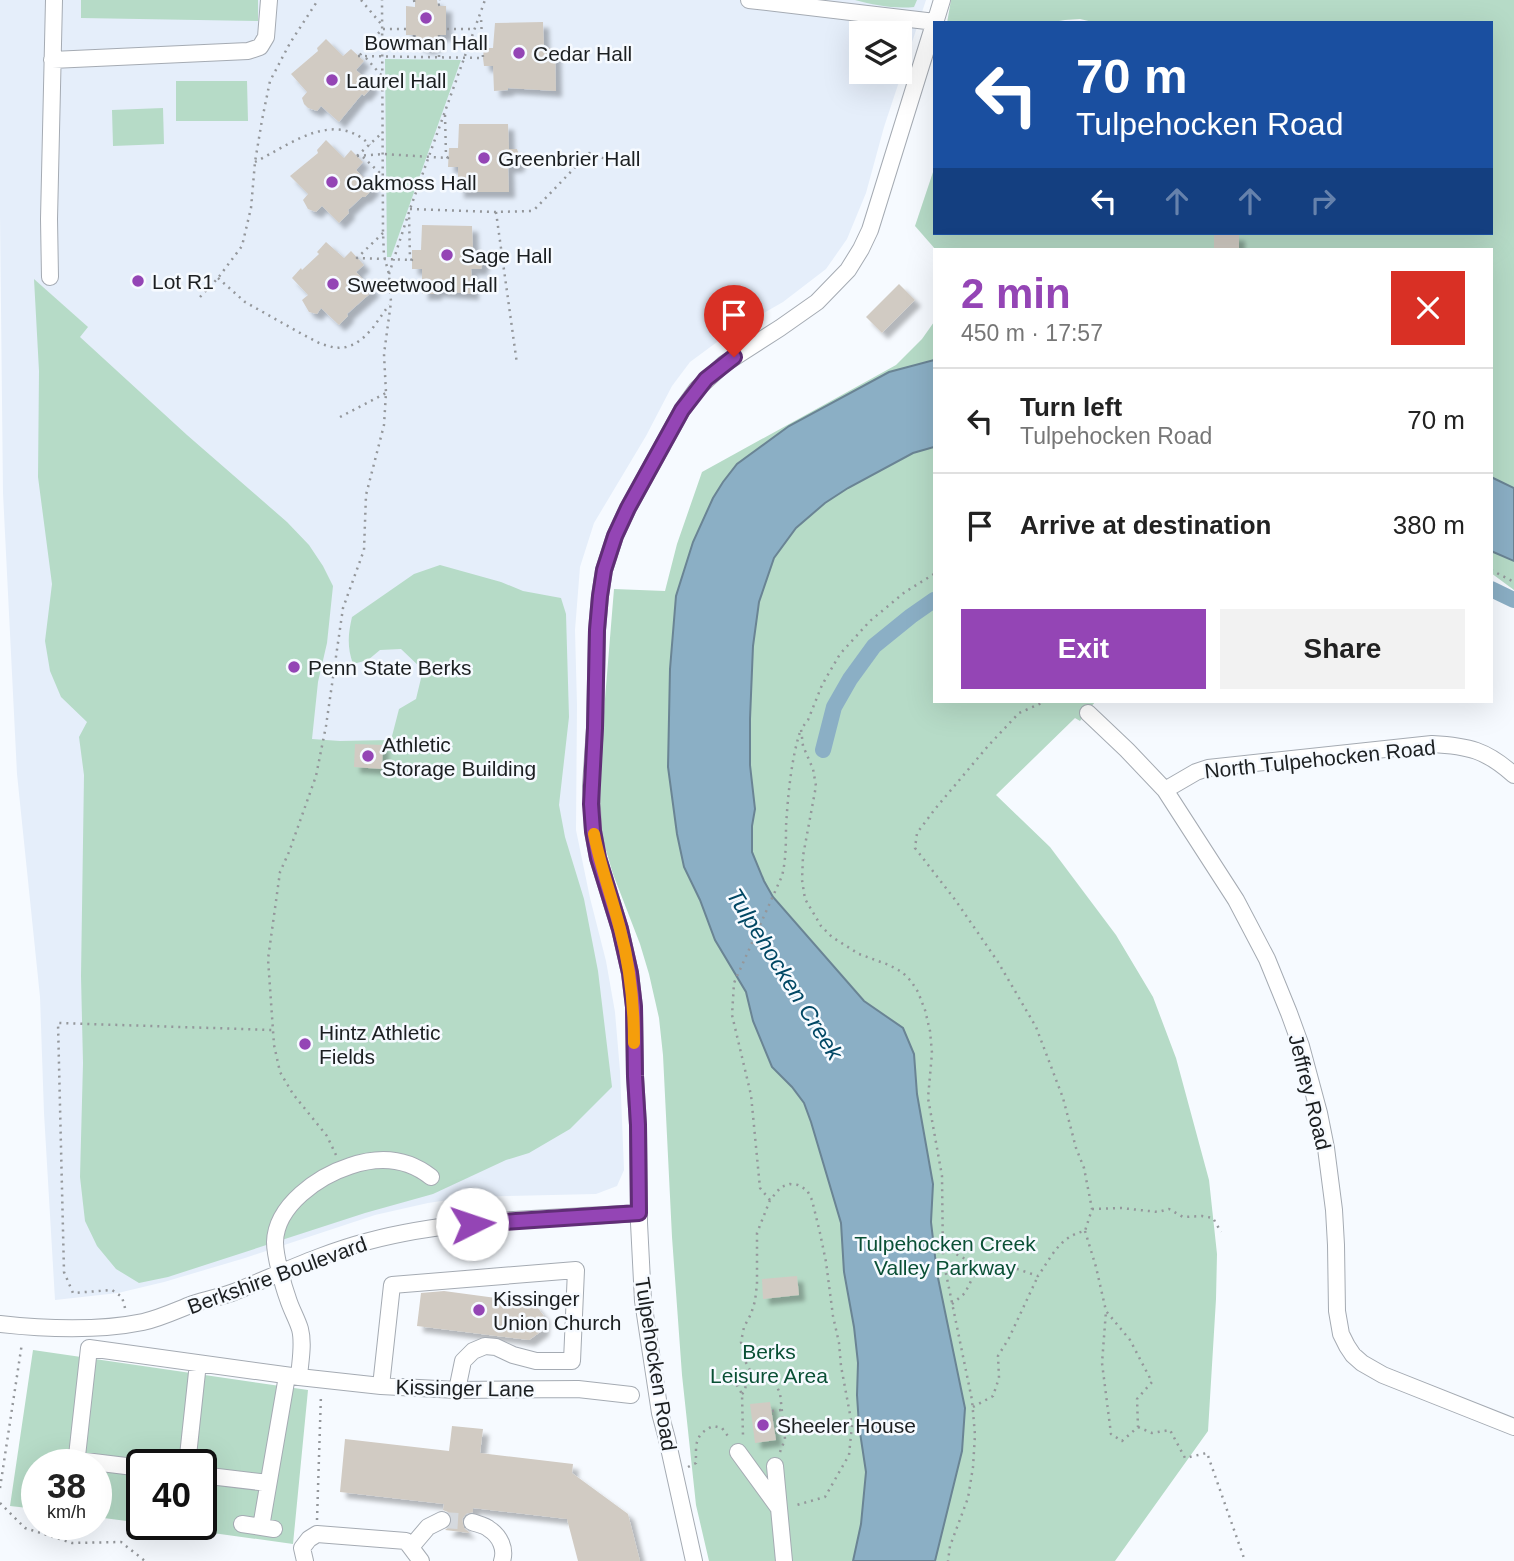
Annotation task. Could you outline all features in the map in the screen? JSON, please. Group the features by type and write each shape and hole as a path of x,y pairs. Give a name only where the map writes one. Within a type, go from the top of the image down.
{"street":[{"path":"50,277 54,0"},
{"path":"52,60 248,51 260,47 266,37 269,0"},
{"path":"749,0 933,23"},
{"name":"Tulpehocken Road","path":"936,21 942,0"},
{"name":"Tulpehocken Road","path":"694,1561 660,1413 643,1301 634,1007 631,984 620,929 598,858 593,831 591,804 597,630 604,570 628,508 682,410 697,389 724,364 817,302 848,270 861,249 870,230 933,29"},
{"name":"Jeffrey Road","path":"1088,713 1165,790 1237,900 1290,1013 1313,1090 1326,1148 1334,1210 1338,1323 1346,1346 1362,1363 1382,1375 1514,1427"},
{"name":"North Tulpehocken Road","path":"1165,790 1208,768 1432,744 1459,746 1482,752 1514,775"},
{"path":"242,1524 267,1528 268,1483 301,1353 300,1330 288,1299 275,1241 280,1222 291,1205 308,1188 328,1174 367,1161 389,1159 407,1163 431,1177"},
{"name":"Berkshire Boulevard","path":"11,1325 90,1328 143,1322 230,1293 337,1250 429,1229 472,1224 639,1218"},
{"path":"381,1386 392,1285 576,1270 572,1361 536,1361 496,1347 485,1346 463,1361 457,1390"},
{"name":"Kissinger Lane","path":"78,1449 89,1348 381,1386 457,1390 578,1389 631,1395"},
{"path":"189,1449 198,1363"},
{"path":"738,1451 780,1509"},
{"path":"775,1466 784,1561"},
{"path":"217,1477 268,1483"},
{"path":"411,1547 428,1527 442,1520"},
{"path":"471,1522 490,1529 502,1544 505,1552 502,1561"},
{"path":"305,1561 302,1548 317,1534 406,1541 421,1561"}],"path":[{"path":"200,296 218,278 242,246 251,208 255,162 270,81 312,4 318,0"},
{"path":"361,0 382,27 406,29"},
{"path":"343,1169 327,1136 293,1094 281,1072 274,1045 268,959 280,872 316,776 343,608 364,550 366,495 384,425 384,354 391,302 383,233 382,0"},
{"path":"414,0 415,6"},
{"path":"438,5 441,4 440,0"},
{"path":"389,275 485,0"},
{"path":"382,27 358,56 483,58 481,14"},
{"path":"447,29 475,29"},
{"path":"414,35 415,56"},
{"path":"439,35 439,57"},
{"path":"364,56 382,76"},
{"path":"383,132 357,156 383,154 448,158 446,113"},
{"path":"255,162 326,129 346,130 364,138 370,145"},
{"path":"410,210 531,211 589,153 611,161"},
{"path":"362,156 383,176"},
{"path":"383,233 358,258 412,260 410,210"},
{"path":"496,212 517,364"},
{"path":"218,278 245,302 321,344 336,348 355,344 363,338 391,302"},
{"path":"340,417 386,393"},
{"path":"1493,571 1514,582"},
{"path":"770,1200 760,1188 751,1095 732,1015 734,983 782,876 795,746 822,685 840,654 870,621 905,593 933,576"},
{"path":"1042,703 1019,713 988,746 935,808 917,834 915,848 998,962 1036,1027 1063,1098 1090,1198 1092,1209 1085,1231 1106,1311 1102,1363 1111,1434 1122,1441 1138,1427"},
{"path":"801,729 803,746 813,769 816,786 803,856 802,880 805,899 821,926 832,937 859,954 902,972 911,981 925,1010 930,1031 932,1053 928,1098 942,1176 943,1252 973,1407 975,1435 968,1498 950,1546 948,1561"},
{"path":"122,1297 112,1290 73,1293 64,1272 58,1023 273,1030"},
{"path":"752,1374 744,1359 741,1342 755,1301 757,1233 770,1200 781,1187 797,1185 807,1190 812,1200 827,1262 832,1316 852,1425 849,1455 825,1497 780,1509"},
{"path":"1092,1209 1121,1208 1158,1212 1169,1209 1183,1217 1213,1218 1221,1232"},
{"path":"973,1407 993,1396 999,1378 998,1356 1038,1276 1060,1243 1074,1233 1085,1231"},
{"path":"943,1252 952,1252 973,1263 1011,1267 1038,1276"},
{"path":"952,1304 965,1293 974,1275 973,1263"},
{"path":"1106,1311 1130,1339 1153,1382 1136,1399 1138,1427"},
{"path":"0,1488 11,1325"},
{"path":"752,1374 770,1373 780,1393 785,1439 775,1466"},
{"path":"742,1394 752,1374"},
{"path":"674,1470 696,1463 696,1440 703,1431 713,1426 722,1428 738,1451 743,1443 742,1394 733,1379"},
{"path":"317,1534 321,1380"},
{"path":"772,1410 782,1410"},
{"path":"1138,1427 1152,1433 1170,1430 1185,1458 1207,1453 1245,1561"},
{"path":"0,1503 25,1528 72,1543 121,1542 145,1561"}],"shaded area":[{"name":"Penn State Berks","path":"0,0 926,0 912,42 912,21 849,21 849,84 898,84 866,193 847,239 826,269 783,302 732,331 690,362 672,386 646,436 594,523 580,567 575,630 576,830 615,1012 624,1170 617,1186 596,1194 468,1197 428,1203 375,1215 164,1282 118,1293 55,1300 40,997 17,774 3,493"}],"green space":[{"path":"81,0 258,0 258,21 81,18"},
{"path":"855,0 917,0 914,7 907,7"},
{"path":"951,0 1514,0 1514,590 1493,574 1493,248 934,248 915,226 933,172 933,235 1493,235 1493,21 947,21"},
{"path":"385,59 461,60 391,257 387,257"},
{"path":"176,81 247,81 248,121 176,121"},
{"path":"163,108 164,144 113,146 112,110"},
{"path":"34,279 88,327 80,337 287,522 309,545 323,566 333,586 312,739 391,740 399,709 416,699 423,670 401,649 380,650 368,660 353,664 349,646 350,629 352,617 414,574 440,565 523,591 561,598 566,614 569,717 559,805 565,837 584,899 598,971 612,1087 570,1129 529,1153 506,1160 433,1194 365,1213 168,1277 139,1283 116,1269 97,1246 85,1221 80,1177 84,775 79,737 87,722 61,697 50,671 45,641 52,584 38,477 39,371"},
{"name":"Tulpehocken Creek Valley Parkway","path":"933,323 933,703 1094,703 1080,721 1075,718 996,795 1050,847 1116,935 1153,997 1176,1058 1209,1180 1217,1254 1208,1431 1115,1561 709,1561 696,1505 682,1375 659,1018 640,944 603,840 598,795 614,589 665,591 677,544 702,472 896,365 922,339"},
{"path":"33,1350 308,1390 293,1544 217,1534 217,1449 126,1449 126,1521 112,1519 112,1449 21,1449 21,1507 10,1506"}],"water":[{"name":"Tulpehocken Creek","path":"933,360 933,447 913,453 825,503 796,528 774,558 759,602 753,646 750,765 755,809 752,852 773,897 864,1001 903,1028 914,1054 917,1094 933,1184 931,1222 937,1273 965,1408 962,1451 935,1561 853,1561 861,1524 866,1472 859,1426 858,1363 844,1272 841,1223 804,1103 772,1067 753,1021 746,992 715,940 684,867 668,767 670,669 676,596 693,542 713,498 737,464 789,426 889,372"},
{"path":"1493,478 1514,488 1514,561 1493,552"}],"building":[{"name":"Bowman Hall","path":"415,0 437,0 438,6 446,6 446,35 438,35 438,44 427,49 416,44 416,35 406,35 406,6 415,7"},
{"name":"Cedar Hall","path":"543,22 544,48 555,48 556,91 508,88 494,91 493,66 484,66 483,58 484,48 493,48 495,23"},
{"name":"Laurel Hall","path":"326,39 343,56 351,49 364,61 356,70 373,86 364,96 362,94 339,122 321,106 317,111 304,104 302,98 307,92 291,74 318,51 317,48"},
{"name":"Greenbrier Hall","path":"459,124 508,124 509,149 517,149 520,158 518,166 508,167 509,192 458,192 458,167 448,167 449,148 458,148"},
{"name":"Oakmoss Hall","path":"326,140 344,158 351,150 363,162 356,170 374,188 348,210 349,213 339,223 322,206 316,212 308,209 303,200 308,194 290,176 318,153 317,150"},
{"name":"Sage Hall","path":"422,225 472,226 473,251 481,251 484,260 481,269 471,269 473,294 436,291 436,294 422,294 422,269 412,269 412,250 421,250"},
{"path":"1214,235 1239,235 1239,248 1214,248"},
{"name":"Sweetwood Hall","path":"326,242 344,258 351,251 364,265 356,272 374,290 347,314 339,325 321,308 317,314 309,312 302,300 308,295 292,278 319,254 317,252"},
{"path":"899,284 915,300 882,333 866,317"},
{"name":"Athletic Storage Building","path":"355,744 383,745 382,769 354,767"},
{"path":"797,1276 799,1295 763,1299 762,1279"},
{"name":"Kissinger Union Church","path":"444,1291 534,1303 544,1316 543,1330 529,1340 417,1326 421,1293"},
{"name":"Sheeler House","path":"770,1402 776,1440 755,1443 750,1404"},
{"path":"452,1426 483,1429 480,1453 573,1464 572,1473 628,1514 640,1561 578,1561 567,1519 473,1508 473,1512 462,1519 464,1528 470,1533 445,1530 452,1520 448,1512 443,1510 444,1504 340,1492 345,1439 449,1451"}],"waterway":[{"path":"1493,590 1514,600"},
{"path":"823,750 834,707 874,646 933,601"}],"tunnel":[{"path":"442,1520 472,1522"}],"slow traffic":[{"path":"594,834 598,858 620,929 630,973 634,1043"}],"place":[{"name":"Bowman Hall","path":"426,18"},
{"name":"Cedar Hall","path":"519,53"},
{"name":"Laurel Hall","path":"332,80"},
{"name":"Greenbrier Hall","path":"484,158"},
{"name":"Oakmoss Hall","path":"332,182"},
{"name":"Sage Hall","path":"447,255"},
{"name":"Lot R1","path":"138,281"},
{"name":"Sweetwood Hall","path":"333,284"},
{"name":"Penn State Berks","path":"294,667"},
{"name":"Athletic Storage Building","path":"368,756"},
{"name":"Hintz Athletic Fields","path":"305,1044"},
{"name":"Kissinger Union Church","path":"479,1310"},
{"name":"Sheeler House","path":"763,1425"}],"route":[{"path":"472,1224 639,1213 634,1007 620,929 598,858 591,804 600,596 604,570 615,536 682,410 706,379 734,357"}],"park label":[{"name":"Berks Leisure Area","path":"769,1363"}]}
